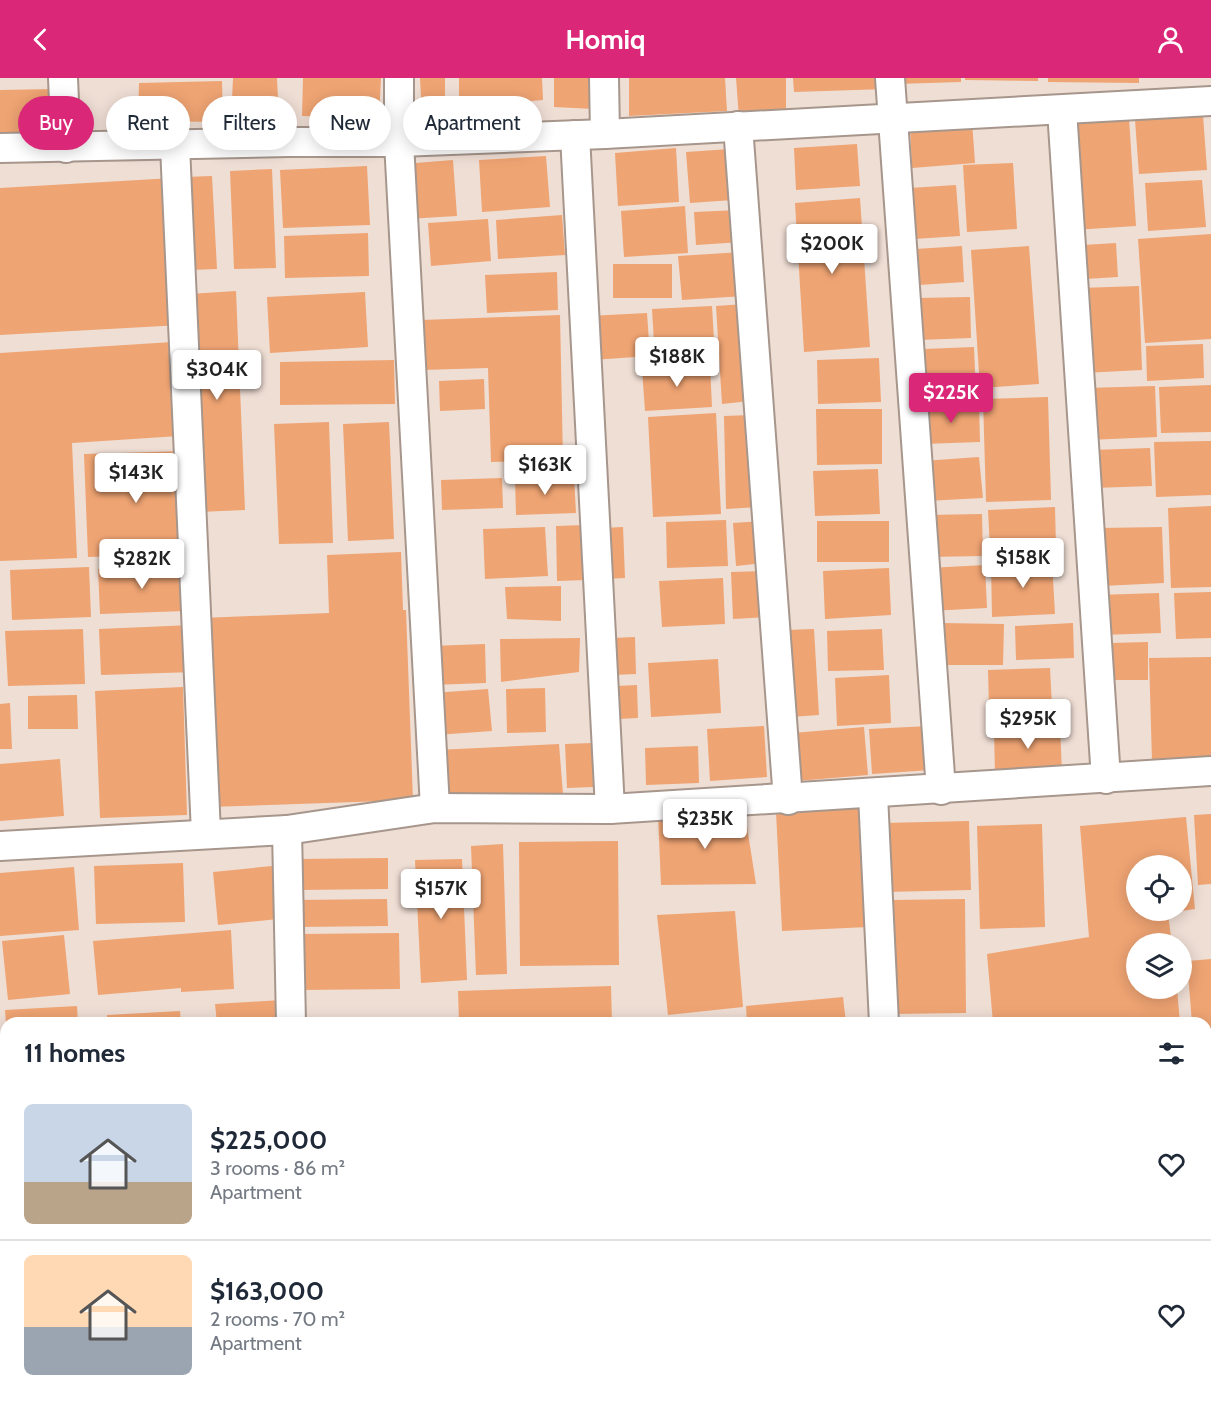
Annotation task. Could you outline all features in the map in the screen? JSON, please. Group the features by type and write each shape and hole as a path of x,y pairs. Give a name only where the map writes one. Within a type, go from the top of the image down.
{"street":[{"path":"63,78 64,96"},
{"path":"399,78 399,142 435,808"},
{"path":"604,78 605,134"},
{"path":"890,78 890,119 941,790"},
{"path":"190,145 288,142 399,142 605,134 1211,101"},
{"path":"1062,110 1106,779"},
{"path":"738,126 788,800"},
{"path":"575,135 610,809"},
{"path":"0,148 18,148"},
{"path":"175,150 206,833"},
{"path":"0,846 206,833 287,831 435,808 610,809 873,795 1211,771"},
{"path":"873,795 884,1017"},
{"path":"287,831 291,1017"}],"building":[{"path":"233,78 277,78 278,96 232,96"},
{"path":"303,78 381,78 380,96 309,96 309,116 302,116"},
{"path":"420,78 445,78 445,96 421,96"},
{"path":"459,78 542,78 543,100 542,96 459,96"},
{"path":"554,78 595,78 594,109 554,107"},
{"path":"629,78 725,78 727,111 629,116"},
{"path":"736,78 786,78 786,115 739,118"},
{"path":"793,78 885,78 886,89 794,92"},
{"path":"897,78 961,78 961,82 896,84"},
{"path":"965,78 1038,78 1038,81 965,80"},
{"path":"1048,78 1139,78 1139,83 1048,82"},
{"path":"222,81 222,96 202,96 202,122 190,122 190,96 139,96 139,83"},
{"path":"55,89 55,96 18,96 18,141 0,142 0,90"},
{"path":"1203,115 1207,170 1139,174 1135,120"},
{"path":"1129,118 1136,226 1074,230 1067,122"},
{"path":"972,121 975,163 912,168 910,125"},
{"path":"857,144 860,186 796,190 794,148"},
{"path":"676,148 679,202 618,206 615,153"},
{"path":"730,149 733,200 690,203 686,152"},
{"path":"546,156 550,207 482,212 479,160"},
{"path":"453,160 457,216 407,219 403,164"},
{"path":"1013,163 1017,229 967,232 963,165"},
{"path":"367,166 370,225 283,228 280,170"},
{"path":"272,169 276,268 234,269 230,171"},
{"path":"212,176 217,269 189,270 185,177"},
{"path":"173,178 181,325 0,335 0,188"},
{"path":"1202,180 1206,227 1148,231 1145,183"},
{"path":"956,185 960,236 914,239 910,188"},
{"path":"860,198 870,347 804,352 795,203"},
{"path":"685,206 688,253 624,257 621,211"},
{"path":"739,210 742,242 696,245 694,212"},
{"path":"562,215 565,255 498,259 496,220"},
{"path":"488,219 491,261 431,266 428,223"},
{"path":"368,233 369,276 285,278 284,236"},
{"path":"1211,234 1211,339 1145,343 1138,239"},
{"path":"1116,243 1118,277 1085,279 1083,245"},
{"path":"962,246 964,282 919,285 916,249"},
{"path":"1029,246 1039,384 980,388 971,250"},
{"path":"742,252 744,296 682,300 678,256"},
{"path":"613,264 672,264 672,298 613,298"},
{"path":"557,272 558,310 487,313 485,275"},
{"path":"1139,286 1142,370 1083,373 1080,288"},
{"path":"236,291 245,510 199,512 189,294"},
{"path":"365,292 368,347 270,353 267,297"},
{"path":"970,297 971,338 918,340 916,298"},
{"path":"744,304 750,401 722,404 716,306"},
{"path":"712,306 715,356 655,360 652,309"},
{"path":"647,313 650,356 592,360 589,316"},
{"path":"560,315 563,460 491,462 488,368 423,370 422,320"},
{"path":"172,342 179,436 72,443 77,558 0,561 0,353"},
{"path":"1203,344 1204,378 1147,381 1146,346"},
{"path":"974,347 976,394 926,396 924,349"},
{"path":"879,358 881,402 818,404 817,360"},
{"path":"394,360 395,404 280,405 280,362"},
{"path":"710,365 712,407 645,411 642,369"},
{"path":"484,379 485,409 440,411 439,381"},
{"path":"1211,385 1211,432 1161,433 1159,387"},
{"path":"1155,386 1157,437 1088,440 1086,388"},
{"path":"1048,397 1051,500 986,502 983,399"},
{"path":"979,404 980,442 923,444 922,406"},
{"path":"816,409 882,409 882,464 817,465"},
{"path":"716,413 721,514 653,517 648,417"},
{"path":"751,415 759,507 726,509 724,416"},
{"path":"329,422 333,543 279,544 274,424"},
{"path":"389,422 394,539 348,541 343,424"},
{"path":"1211,441 1211,495 1156,497 1154,442"},
{"path":"1150,448 1152,486 1093,488 1092,450"},
{"path":"185,451 189,554 88,557 84,454"},
{"path":"979,457 983,498 926,501 923,461"},
{"path":"878,469 880,514 815,516 813,471"},
{"path":"574,476 576,513 516,515 515,478"},
{"path":"502,478 503,508 442,510 441,480"},
{"path":"1211,506 1211,587 1171,588 1168,508"},
{"path":"1055,507 1056,546 990,549 988,510"},
{"path":"982,514 983,556 927,557 926,515"},
{"path":"726,520 728,566 667,568 666,522"},
{"path":"762,521 764,563 736,566 733,523"},
{"path":"817,521 889,521 889,562 817,562"},
{"path":"585,525 586,580 557,581 556,526"},
{"path":"545,527 548,576 485,579 483,529"},
{"path":"623,527 625,578 605,579 602,528"},
{"path":"1162,527 1164,583 1102,586 1100,528"},
{"path":"401,552 403,610 406,610 413,800 209,807 202,618 329,613 327,555"},
{"path":"1052,561 1055,614 992,617 991,564"},
{"path":"985,565 987,608 930,611 928,568"},
{"path":"183,566 185,611 100,614 98,569"},
{"path":"89,567 91,617 12,620 10,570"},
{"path":"889,568 891,615 825,619 823,571"},
{"path":"764,571 768,617 733,619 731,572"},
{"path":"723,578 725,624 662,627 659,581"},
{"path":"561,586 561,621 507,619 505,587"},
{"path":"1211,592 1211,638 1176,639 1174,593"},
{"path":"1159,593 1161,633 1100,635 1098,595"},
{"path":"941,623 1004,624 1003,665 940,665"},
{"path":"1073,623 1074,658 1016,660 1015,626"},
{"path":"192,625 194,672 101,675 99,629"},
{"path":"83,629 85,684 8,686 5,631"},
{"path":"814,629 819,715 790,717 786,630"},
{"path":"882,629 884,670 828,671 827,631"},
{"path":"635,637 636,674 613,675 612,638"},
{"path":"580,638 579,672 501,682 500,639"},
{"path":"1148,642 1148,680 1112,680 1111,643"},
{"path":"485,644 486,683 432,685 431,646"},
{"path":"1211,657 1211,760 1152,761 1149,658"},
{"path":"718,659 721,713 651,717 648,663"},
{"path":"1050,668 1052,706 989,709 988,670"},
{"path":"889,675 891,723 837,726 835,678"},
{"path":"637,685 638,718 617,719 616,686"},
{"path":"183,687 187,815 100,818 95,691"},
{"path":"545,688 546,732 507,733 506,689"},
{"path":"488,689 492,731 436,735 433,693"},
{"path":"77,695 78,729 28,729 28,696"},
{"path":"10,703 12,749 0,749 0,704"},
{"path":"1060,725 1062,773 995,775 994,728"},
{"path":"764,726 767,777 710,781 707,729"},
{"path":"929,726 931,770 872,774 869,729"},
{"path":"864,727 868,775 797,781 793,733"},
{"path":"592,743 593,787 567,788 565,744"},
{"path":"559,744 563,794 438,798 436,750"},
{"path":"698,746 699,783 646,785 645,748"},
{"path":"60,759 64,816 0,821 0,764"},
{"path":"862,807 868,927 782,931 776,812"},
{"path":"745,814 756,884 661,885 658,815"},
{"path":"1211,814 1211,884 1198,885 1194,815"},
{"path":"1186,817 1190,855 1126,855 1126,921 1169,921 1171,933 1126,933 1126,999 1178,999 1179,1017 992,1017 987,954 1089,937 1080,826"},
{"path":"969,821 971,890 885,892 883,823"},
{"path":"1042,824 1045,927 980,929 977,826"},
{"path":"618,841 619,965 520,966 519,842"},
{"path":"503,844 507,974 476,975 471,846"},
{"path":"388,858 388,889 298,890 297,859"},
{"path":"462,859 467,980 421,983 415,860"},
{"path":"183,863 185,922 96,924 94,866"},
{"path":"272,866 278,919 218,925 213,872"},
{"path":"74,867 79,930 0,936 0,873"},
{"path":"1192,878 1195,909 1192,909"},
{"path":"387,899 388,926 297,927 297,900"},
{"path":"965,899 966,1013 893,1014 892,900"},
{"path":"735,911 743,1007 668,1015 657,915"},
{"path":"231,930 234,989 181,992 181,988 98,995 93,941"},
{"path":"399,933 400,989 301,990 301,934"},
{"path":"64,935 70,994 8,1000 2,941"},
{"path":"1211,959 1211,1017 1192,1017 1192,961"},
{"path":"611,986 612,1017 459,1017 458,991"},
{"path":"843,997 845,1017 747,1017 746,1006"},
{"path":"281,1000 282,1017 216,1017 215,1004"},
{"path":"77,1006 78,1017 6,1017 5,1010"},
{"path":"180,1011 180,1017 107,1017 107,1015"}]}
